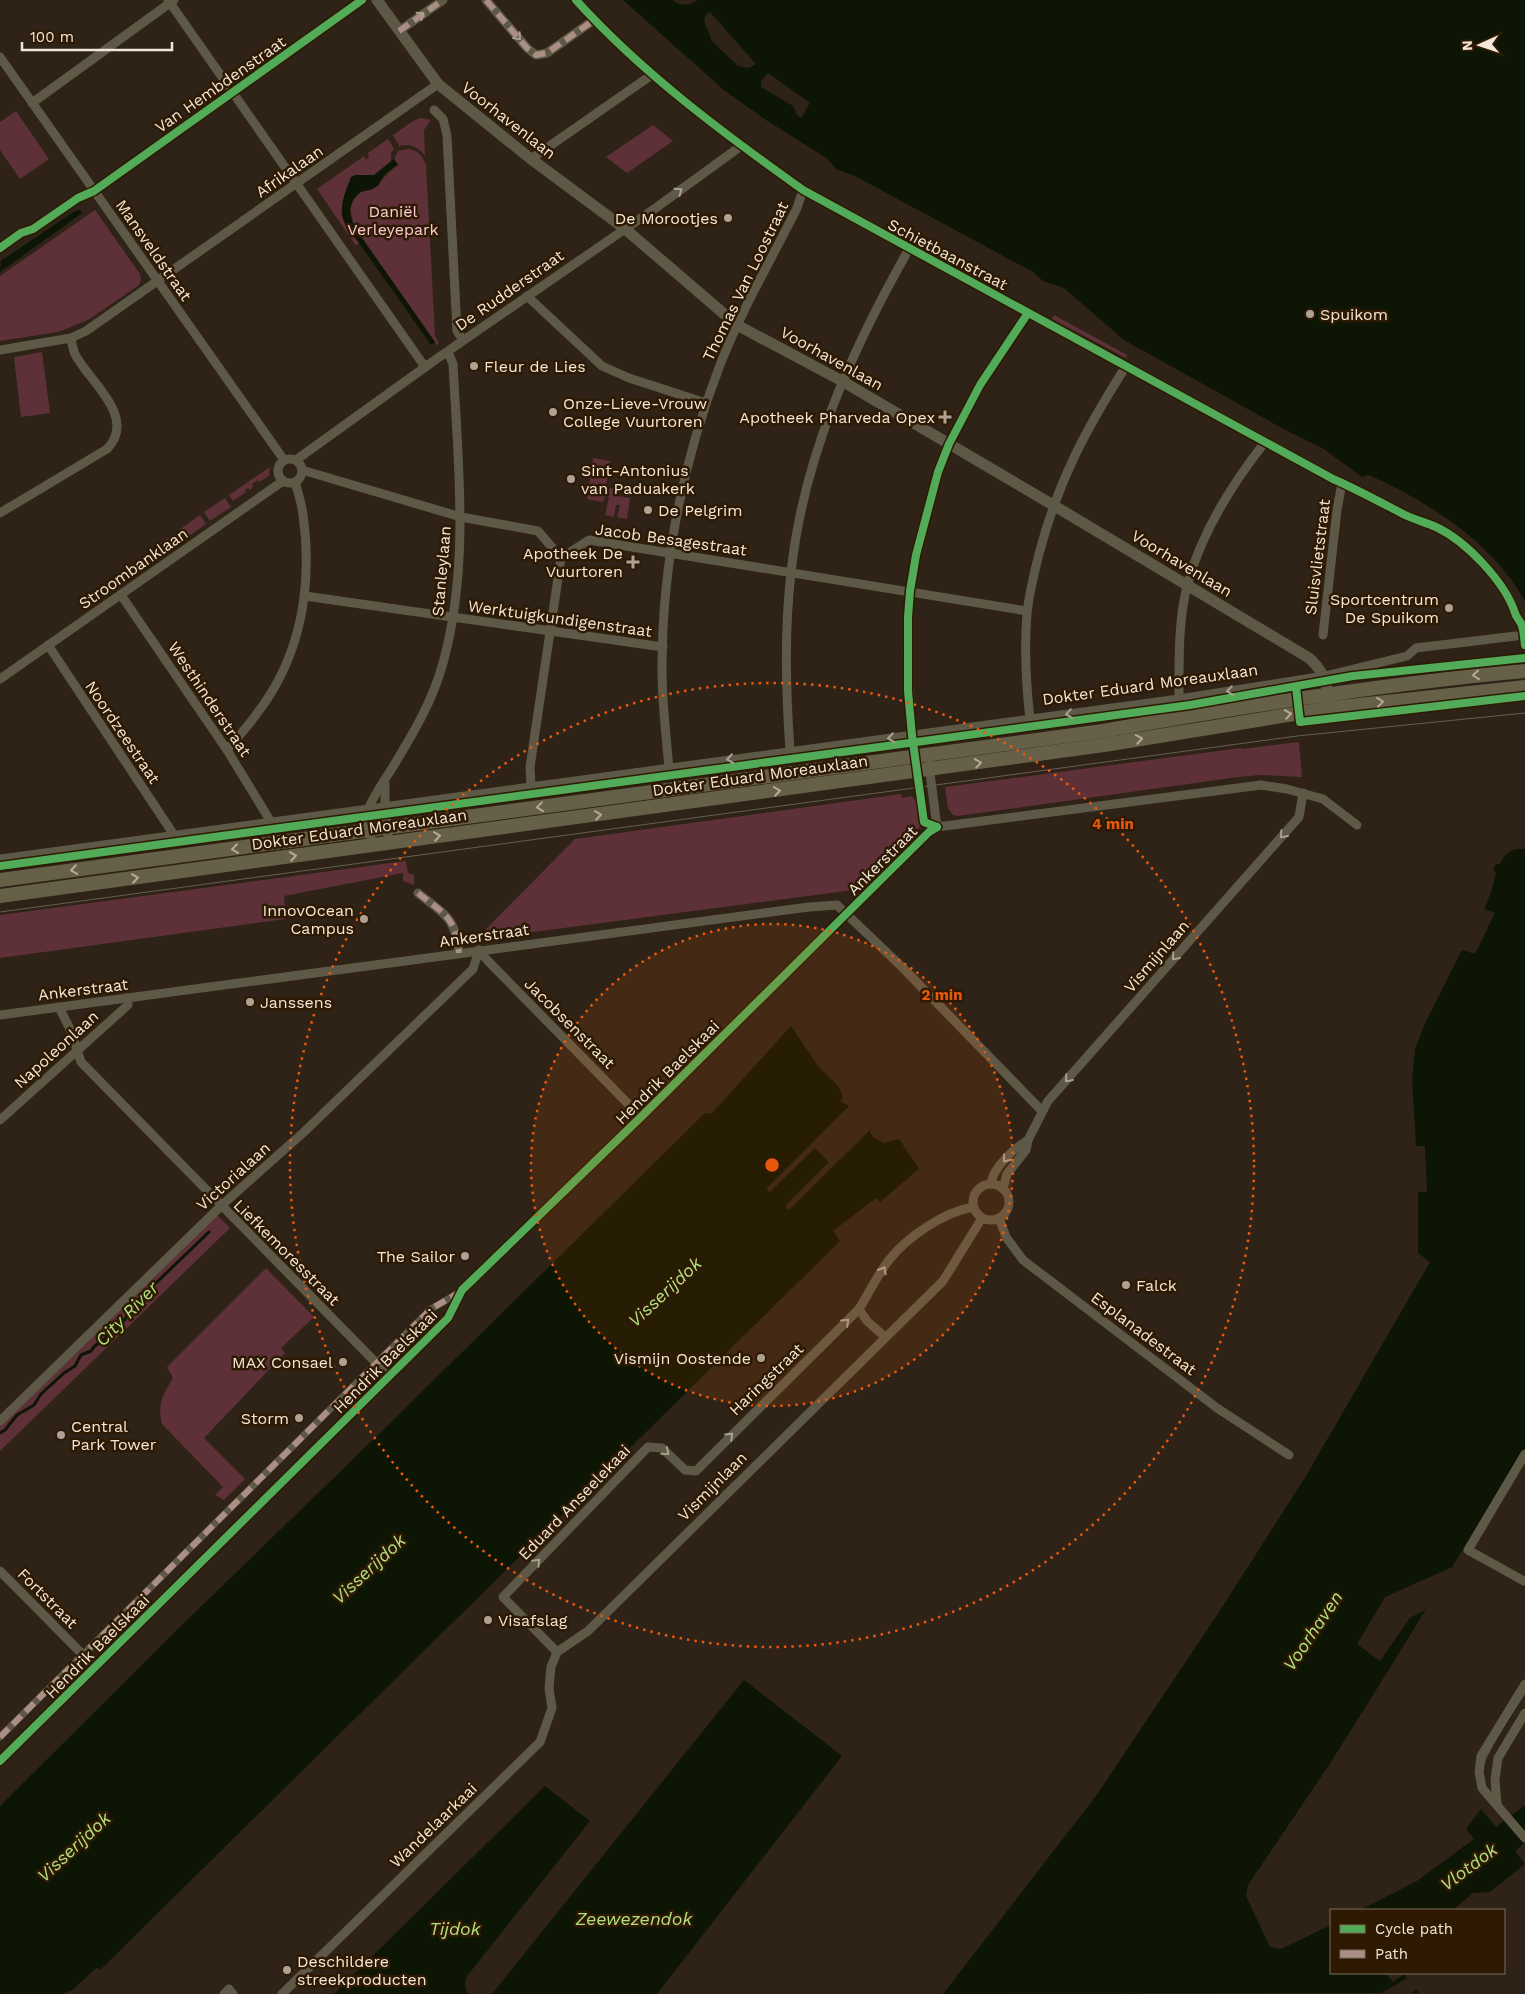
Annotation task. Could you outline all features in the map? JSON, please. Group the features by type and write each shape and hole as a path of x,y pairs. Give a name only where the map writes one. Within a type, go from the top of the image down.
{"main road":[{"name":"Dokter Eduard Moreauxlaan","path":"0,880 1103,731 1212,711 1328,694 1417,682 1525,671"},
{"name":"Dokter Eduard Moreauxlaan","path":"0,896 930,770 1104,745 1331,708 1525,687"}],"street":[{"name":"Van Hembdenstraat","path":"94,191 362,0"},
{"name":"Voorhavenlaan","path":"377,0 438,84 531,159 624,228 737,325 842,381 1187,585 1309,658 1318,666 1324,676"},
{"path":"398,31 443,0"},
{"path":"486,0 536,55 547,53 594,20"},
{"name":"Schietbaanstraat","path":"576,0 594,20 653,74 741,146 803,190 1342,483"},
{"path":"32,102 171,1 425,368"},
{"name":"Mansveldstraat","path":"0,57 284,460"},
{"path":"531,159 653,74"},
{"name":"Afrikalaan","path":"0,350 71,338 86,331 438,84"},
{"path":"434,110 443,119 447,135 457,331 463,340"},
{"name":"De Rudderstraat","path":"296,460 463,340 672,196 741,146"},
{"name":"Thomas Van Loostraat","path":"669,768 663,696 662,647 671,554 684,486 706,403 737,325 797,208 803,190"},
{"path":"790,751 786,672 787,614 796,539 808,486 824,431 842,381 874,310 909,249"},
{"path":"527,296 602,366 622,376 706,403"},
{"path":"912,735 906,655 910,591 916,555 934,489 949,444 980,385 1028,312"},
{"path":"0,514 107,449 117,436 118,427 115,411 76,355 71,338"},
{"name":"Stanleylaan","path":"368,810 420,722 443,663 454,618 461,517 453,364 448,352"},
{"path":"1030,720 1026,682 1027,611 1033,578 1053,505 1096,413 1126,366"},
{"path":"1180,699 1178,662 1181,623 1187,585 1210,528 1227,495 1245,467 1265,442"},
{"path":"302,470 301,475 295,482 288,483 282,481 278,467 284,460 290,458 296,460 302,470 461,517 538,531 561,558 530,767 531,786"},
{"name":"Stroombanklaan","path":"0,678 282,481"},
{"path":"227,750 257,714 279,679 297,632 305,596 306,549 303,514 295,482"},
{"name":"Sluisvlietstraat","path":"1323,635 1337,510 1342,483"},
{"name":"Jacob Besagestraat","path":"561,558 589,540 1027,611"},
{"name":"Westhinderstraat","path":"121,595 227,750 271,822"},
{"name":"Werktuigkundigenstraat","path":"305,596 662,647"},
{"path":"1331,708 1324,676 1406,656 1416,648 1516,636"},
{"name":"Noordzeestraat","path":"48,645 174,835"},
{"name":"Dokter Eduard Moreauxlaan","path":"0,859 1030,720 1324,676"},
{"name":"Ankerstraat","path":"928,755 937,827"},
{"name":"Stanleylaan","path":"386,779 385,808 389,843"},
{"name":"Ankerstraat","path":"0,1015 809,907 838,905 847,913 929,832 937,827 1243,787 1274,786 1323,799 1357,825"},
{"name":"Vismijnlaan","path":"1003,1189 1007,1174 1026,1150 1028,1140 1048,1101 1298,817 1304,793"},
{"path":"368,810 372,845"},
{"path":"418,893 451,920 457,938 459,954"},
{"path":"847,913 1042,1111"},
{"name":"Hendrik Baelskaai","path":"0,1737 431,1310 462,1290 641,1117 847,913"},
{"name":"Jacobsenstraat","path":"479,950 486,960 641,1117"},
{"name":"Victorialaan","path":"0,1421 221,1206 304,1132 473,969 479,950"},
{"name":"Napoleonlaan","path":"0,1120 128,1004 128,998"},
{"name":"Liefkemoresstraat","path":"59,1007 71,1031 81,1062 389,1376"},
{"name":"Vismijnlaan","path":"992,1184 992,1179 1003,1162 1014,1149 1028,1140"},
{"path":"992,1184 1003,1189 1008,1196 1009,1204 1006,1213 999,1218 990,1220 982,1218 973,1206 973,1200 979,1188 992,1184"},
{"path":"885,1337 867,1321 859,1309 888,1261 913,1237 952,1212 973,1206"},
{"name":"Vismijnlaan","path":"556,1652 588,1630 943,1281 982,1218"},
{"name":"Esplanadestraat","path":"999,1218 1006,1237 1023,1260 1218,1408 1288,1455"},
{"name":"Hendrik Baelskaai","path":"0,1761 448,1318 462,1290"},
{"name":"Haringstraat","path":"696,1471 859,1309"},
{"name":"Eduard Anseelekaai","path":"556,1652 503,1597 648,1446 662,1448 685,1470 696,1471"},
{"path":"1524,1581 1468,1550 1525,1454"},
{"name":"Fortstraat","path":"0,1571 95,1667"},
{"name":"Wandelaarkaai","path":"282,1994 540,1742 552,1708 549,1688 551,1667 556,1652"},
{"path":"1525,1684 1482,1756 1479,1772 1482,1788 1525,1838"},
{"path":"1497,1804 1495,1780 1498,1758 1525,1713"},
{"path":"224,1994 229,1989 233,1994"}],"green space":[{"path":"16,111 49,159 20,179 0,150 0,122"},
{"path":"421,118 431,120 424,130 425,155 413,146 399,146 393,135 413,121"},
{"path":"653,125 673,141 627,173 606,157"},
{"path":"388,139 394,149 391,153 391,161 374,175 356,175 351,177 343,202 343,220 359,243 356,246 317,189 364,156 366,160 369,157 368,153"},
{"name":"Daniël Verleyepark","path":"414,150 419,154 426,165 435,336 439,343 437,345 355,228 350,210 354,199 361,192 372,189 398,164 394,159 398,151"},
{"path":"95,210 140,274 141,280 139,285 88,320 58,332 0,341 0,276"},
{"path":"1054,315 1127,355 1126,358 1052,319"},
{"path":"42,352 50,413 21,417 14,357"},
{"path":"593,458 610,461 606,487 619,490 618,496 630,498 627,519 617,517 620,505 616,505 614,517 605,515 609,497 605,496 603,502 587,499"},
{"path":"270,467 269,476 252,484 253,487 250,490 248,488 245,490 246,492 233,501 229,495"},
{"path":"225,498 231,507 210,521 204,512"},
{"path":"200,515 206,524 185,539 179,530"},
{"path":"176,533 182,542 162,555 156,546"},
{"path":"1299,742 1302,777 1260,775 1238,777 958,816 953,815 948,808 945,787"},
{"path":"901,794 902,798 911,796 917,801 921,824 915,834 854,890 487,938 482,933 575,839"},
{"path":"406,861 408,873 414,875 414,885 403,881 403,873 284,896 286,919 0,958 0,915"},
{"path":"217,1215 230,1228 0,1451 0,1425"},
{"path":"266,1268 314,1317 281,1348 285,1353 204,1438 245,1479 224,1500 215,1495 223,1487 162,1424 160,1410 162,1400 173,1378 167,1367"}],"water":[{"name":"Spuikom","path":"623,0 672,0 679,4 686,4 698,0 1525,0 1525,601 1495,560 1477,542 1436,511 1369,475 1362,477 1324,449 1289,432 1124,340 1064,288 1043,281 1033,272 855,176 836,169 828,159 766,120 725,91","holes":["710,12 756,64 748,68 738,66 712,41 704,21 706,14","768,73 810,103 801,118 797,115 793,106 761,87 761,81"]},
{"path":"394,159 398,165 386,173 378,185 361,192 353,199 350,209 351,219 355,228 435,342 431,345 345,223 343,217 343,200 351,177 356,175 374,175"},
{"path":"80,210 82,213 0,272 1,261 75,211"},
{"name":"Voorhaven","path":"1525,849 1525,1449 1329,1765 1248,1885 1246,1896 1270,1947 1281,1949 1330,1925 1330,1974 1386,1974 1393,1982 1404,1974 1419,1993 943,1994 1096,1796 1219,1612 1306,1476 1430,1262 1418,1253 1418,1192 1427,1192 1425,1146 1416,1146 1412,1079 1415,1049 1426,1021 1462,950 1475,954 1495,913 1484,909 1492,890 1496,872 1493,870 1496,864 1500,864 1503,858 1511,851"},
{"name":"Visserijdok","path":"791,1026 818,1066 838,1086 843,1097 840,1101 849,1106 766,1189 770,1192 815,1148 829,1162 785,1206 789,1210 872,1128 870,1132 873,1137 884,1143 899,1139 919,1169 880,1202 876,1198 833,1231 840,1241 101,1969 96,1968 74,1989 62,1994 0,1994 0,1806 185,1622 705,1113 711,1114"},
{"name":"Zeewezendok","path":"744,1680 842,1756 657,1994 492,1994"},
{"name":"Tijdok","path":"545,1786 590,1821 468,1975 465,1984 468,1994 334,1994"},
{"name":"Vlotdok","path":"1525,1805 1525,1842 1515,1851 1525,1864 1490,1892 1473,1893 1454,1909 1362,1909 1417,1881 1474,1839 1466,1829 1481,1809 1496,1827"}],"pier":[{"path":"1459,1564 1432,1606 1410,1618 1380,1661 1357,1644 1385,1597"},
{"path":"1409,1977 1418,1989 1410,1994 1380,1994"}],"waterway":[{"name":"City River","path":"0,1433 5,1430 17,1415 34,1405 41,1394 64,1373 75,1366 81,1355 91,1351 116,1329 127,1316 132,1306 209,1232"}],"tram line":[{"path":"0,912 1297,736 1525,713"},
{"path":"1525,1693 1490,1750 1483,1767 1483,1780 1487,1793 1504,1819 1525,1842"}],"marked path":[{"path":"399,31 443,0"},
{"path":"486,0 527,48 536,55 547,53 594,20"},
{"path":"418,893 447,917 455,931 459,953"},
{"path":"0,1737 431,1309 460,1292"}],"cycle path":[{"path":"0,248 21,233 33,229 78,198 94,191 362,0"},
{"path":"576,0 601,27 684,101 743,147 803,190 1333,479 1405,515 1448,533 1472,552 1503,588 1521,624 1525,645"},
{"path":"937,827 924,822 908,691 908,617 916,555 938,472 949,444 980,385 1028,313"},
{"path":"0,866 1190,705 1353,676 1525,658"},
{"path":"1296,687 1300,722 1525,696"},
{"path":"0,1761 448,1318 462,1290 641,1117 929,832 937,827"}],"place":[{"name":"De Morootjes","path":"728,218"},
{"name":"Spuikom","path":"1310,314"},
{"name":"Fleur de Lies","path":"474,366"},
{"name":"Onze-Lieve-Vrouw College Vuurtoren","path":"553,412"},
{"name":"Apotheek Pharveda Opex","path":"945,417"},
{"name":"Sint-Antonius van Paduakerk","path":"571,479"},
{"name":"De Pelgrim","path":"648,510"},
{"name":"Apotheek De Vuurtoren","path":"633,562"},
{"name":"Sportcentrum De Spuikom","path":"1449,608"},
{"name":"InnovOcean Campus","path":"364,919"},
{"name":"Janssens","path":"250,1002"},
{"name":"The Sailor","path":"465,1256"},
{"name":"Falck","path":"1126,1285"},
{"name":"Vismijn Oostende","path":"761,1358"},
{"name":"MAX Consael","path":"343,1362"},
{"name":"Storm","path":"299,1418"},
{"name":"Central Park Tower","path":"61,1435"},
{"name":"Visafslag","path":"488,1620"},
{"name":"Deschildere streekproducten","path":"287,1970"}]}
